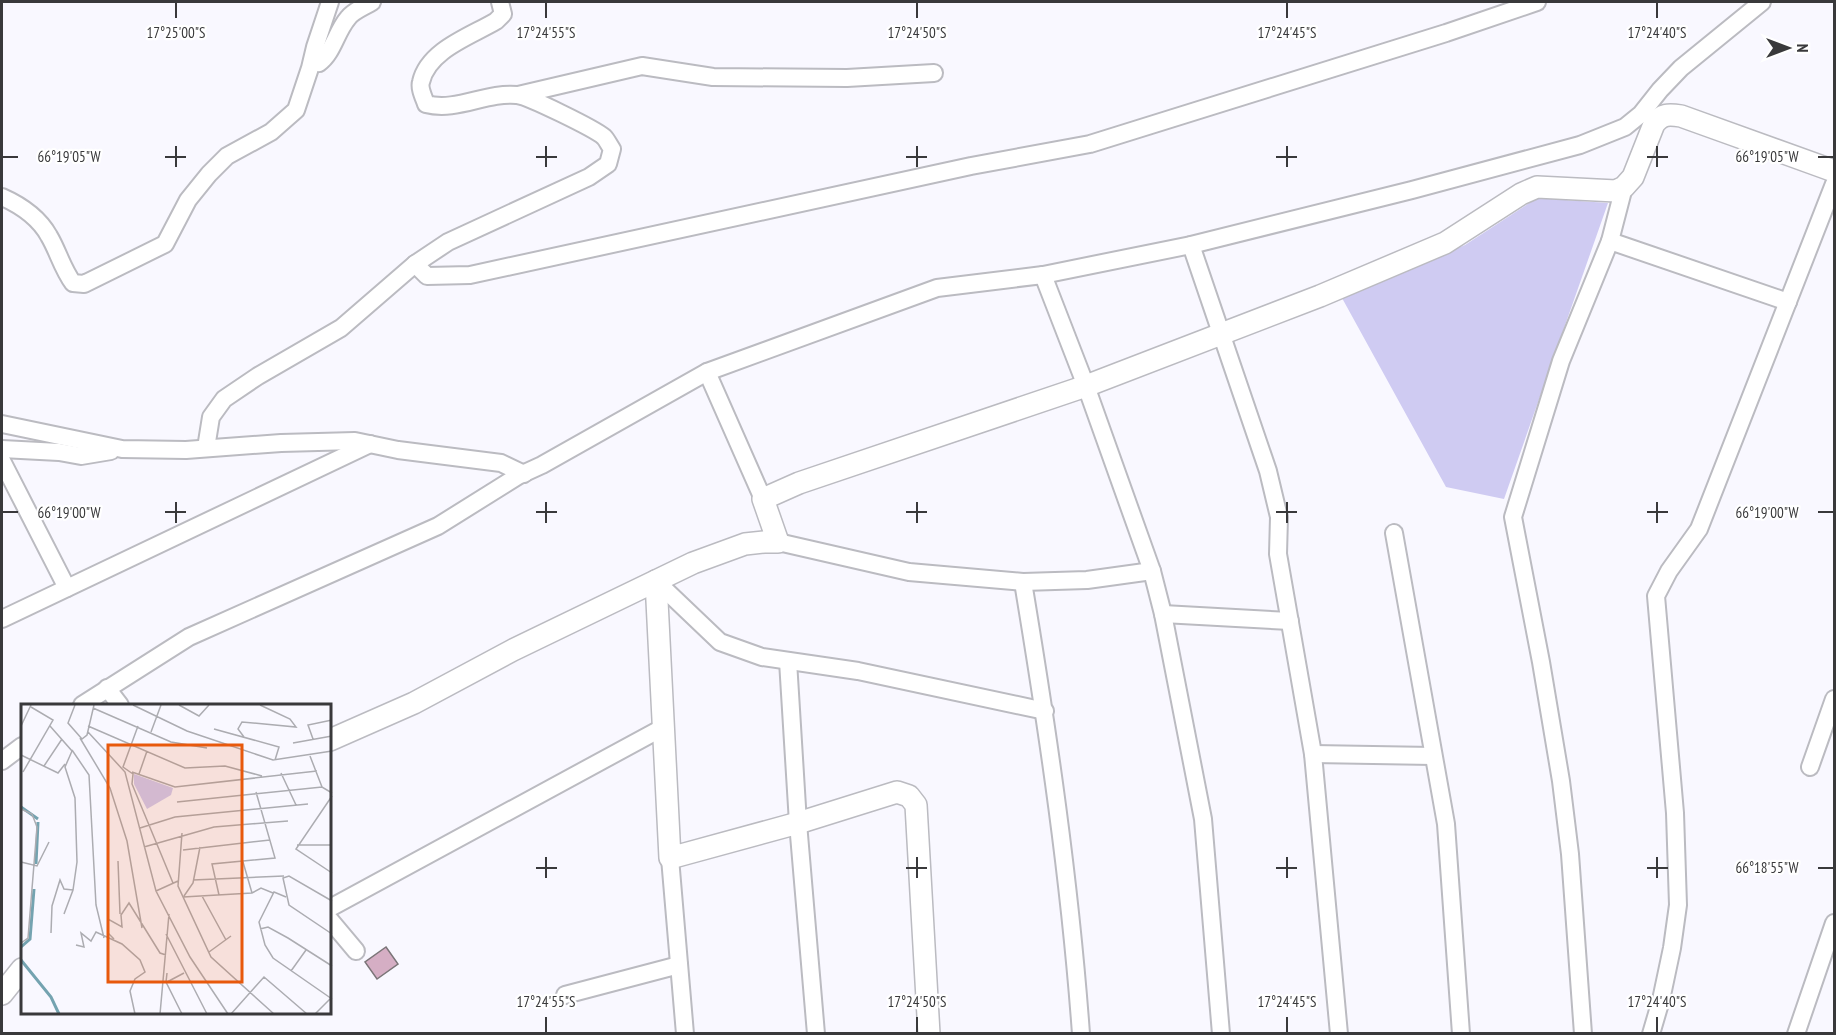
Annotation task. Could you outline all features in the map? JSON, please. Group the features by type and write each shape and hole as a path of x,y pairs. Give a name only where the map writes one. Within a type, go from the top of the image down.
{"street":[{"path":"2,197 21,206 49,234 64,270 73,283 84,284 165,244 188,200 208,174 227,156 271,132 296,110 330,2"},
{"path":"312,58 319,63 327,57 349,17 372,2"},
{"path":"500,2 503,14 496,21 442,52 428,65 420,84 426,104 438,107 499,96 518,95 642,66 713,76 848,78 934,73"},
{"path":"416,264 427,276 470,275 972,166 1090,144 1469,26 1537,2"},
{"path":"763,499 799,483 1086,386 1320,296 1445,243 1521,194 1537,187 1616,191 1624,187 1633,177 1648,119 1660,90 1681,68 1762,2"},
{"path":"206,448 212,417 224,399 341,328 416,264 448,242 589,177 608,164 612,149 604,138 586,126 518,95"},
{"path":"83,704 189,637 438,526 524,474 707,372 937,288 1043,275 1191,245 1580,145 1625,127 1668,114 1681,116 1834,171"},
{"path":"1651,1034 1672,948 1678,905 1675,813 1656,596 1669,571 1699,529 1834,184"},
{"path":"1583,1034 1570,854 1561,781 1513,517 1561,362 1610,241 1624,187"},
{"path":"1610,241 1788,302"},
{"path":"1191,245 1268,471 1279,517 1278,554 1313,754 1339,1034"},
{"path":"1043,275 1086,386 1152,571 1163,614 1203,819 1221,1034"},
{"path":"707,372 763,499 778,543"},
{"path":"2,424 122,449"},
{"path":"2,449 59,452 81,456 122,449 206,448 355,441 398,450 501,463 524,474"},
{"path":"2,619 370,444"},
{"path":"2,461 67,588"},
{"path":"1394,533 1446,824 1461,1034"},
{"path":"332,739 414,702 513,650 693,563 745,544 778,543 909,572 1023,582 1087,580 1152,571"},
{"path":"656,581 720,642 762,657 858,671 1045,711"},
{"path":"656,581 670,858 685,1034"},
{"path":"1023,582 1045,711 1070,918 1081,1034"},
{"path":"1163,614 1290,621"},
{"path":"788,660 798,823 816,1034"},
{"path":"107,688 119,704"},
{"path":"1810,767 1834,699"},
{"path":"332,907 664,727"},
{"path":"2,761 21,747"},
{"path":"1313,754 1433,756"},
{"path":"670,858 798,823 897,792 909,796 916,805 929,1034"},
{"path":"332,922 356,951"},
{"path":"1796,1034 1834,923"},
{"path":"565,995 679,965"},
{"path":"2,994 21,970"}],"shaded area":[{"path":"1537,198 1608,203 1504,499 1446,487 1342,298 1465,245"}],"building":[{"path":"386,947 398,964 377,979 365,962"}]}
